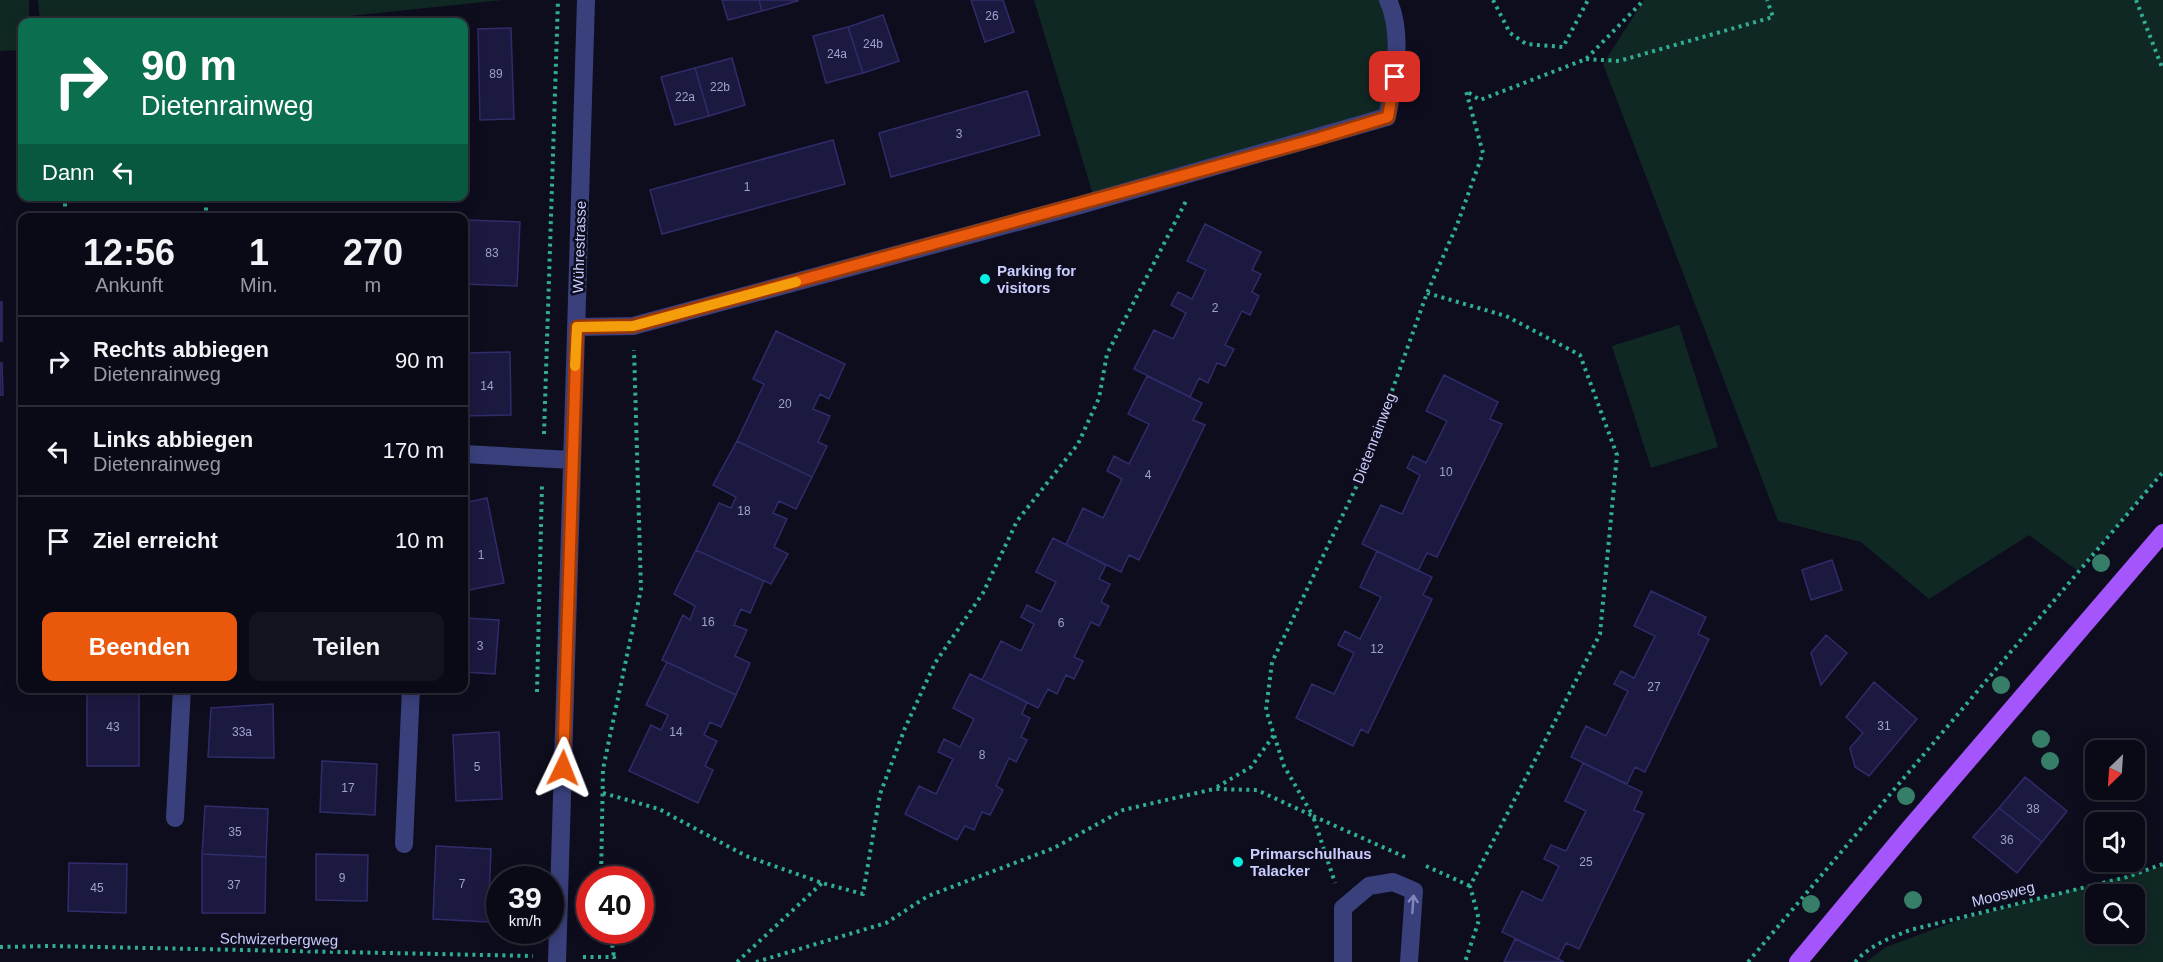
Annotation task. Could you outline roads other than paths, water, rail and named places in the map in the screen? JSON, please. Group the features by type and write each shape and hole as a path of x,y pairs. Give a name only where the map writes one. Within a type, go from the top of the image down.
{"main road":[{"path":"1798,962 2163,533"}],"street":[{"name":"Wührestrasse","path":"557,960 586,0"},
{"path":"577,327 633,326 1201,171 1388,117 1395,77 1396,40 1388,0"},
{"path":"468,454 572,460"},
{"path":"175,818 182,693"},
{"path":"404,844 411,693"},
{"path":"1343,962 1343,908 1369,886 1393,882 1414,891 1409,962"}],"place":[{"name":"Parking for visitors","path":"985,279"},
{"name":"Primarschulhaus Talacker","path":"1238,862"}]}
